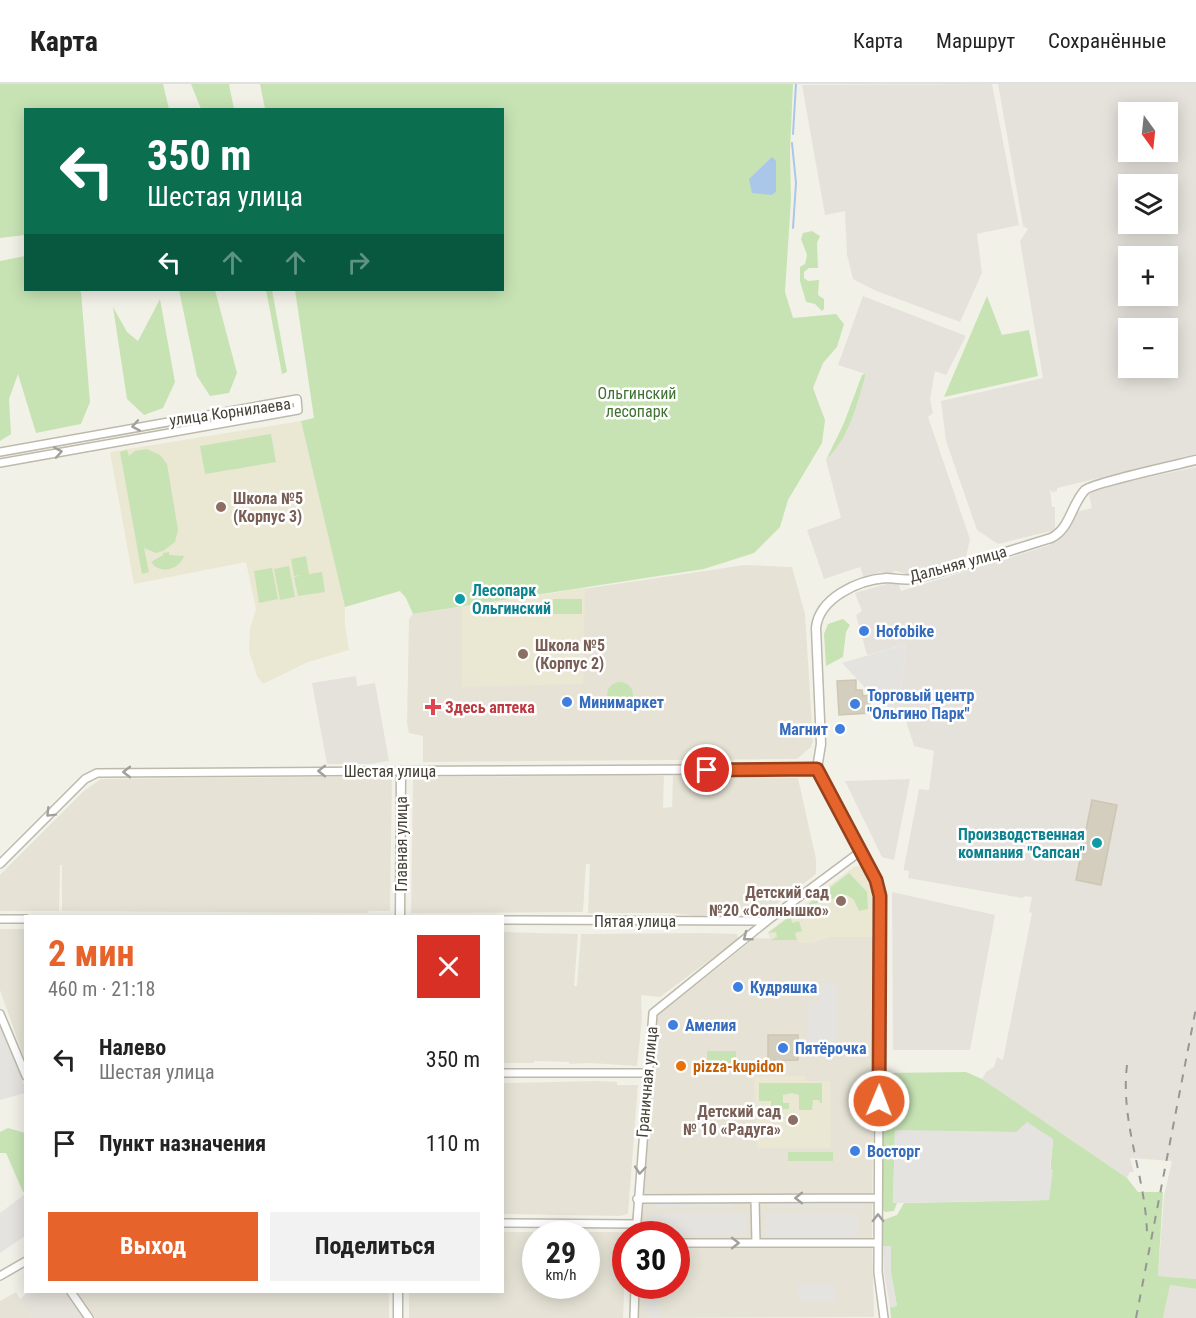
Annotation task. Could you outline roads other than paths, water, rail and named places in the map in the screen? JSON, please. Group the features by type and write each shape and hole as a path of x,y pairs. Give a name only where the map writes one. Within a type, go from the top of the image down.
{"street":[{"name":"улица Корнилаева","path":"0,452 297,399 298,410 0,463"},
{"name":"Дальняя улица","path":"817,769 821,744 816,628 820,612 828,603 844,592 870,582 888,578 912,579 1051,538 1063,529 1083,493 1089,487 1196,460"},
{"name":"Шестая улица","path":"0,864 85,779 97,773 817,769"},
{"path":"817,769 878,885 878,1272 884,1318"},
{"name":"Главная улица","path":"400,915 401,771"},
{"name":"Граничная улица","path":"636,1221 653,1013 768,921 861,851"},
{"path":"0,919 24,920"},
{"name":"Пятая улица","path":"504,920 768,921"},
{"path":"0,1014 24,1072"},
{"path":"504,1073 648,1073"},
{"path":"755,1198 756,1243"},
{"path":"637,1199 879,1198"},
{"path":"504,1224 612,1224"},
{"path":"690,1243 878,1243"},
{"path":"0,1276 24,1262"},
{"path":"72,1293 89,1318"},
{"path":"398,1293 398,1318"},
{"path":"634,1299 634,1318"}],"water":[{"path":"772,157 776,161 776,192 771,195 752,193 749,179"}],"waterway":[{"path":"793,134 796,84"},
{"path":"792,143 796,183 793,228"}],"railway":[{"path":"1136,1318 1196,1008"},
{"path":"1127,1065 1127,1108 1146,1213 1147,1234"}],"place":[{"name":"Школа №5 (Корпус 3)","path":"221,507"},
{"name":"Лесопарк Ольгинский","path":"460,599"},
{"name":"Hofobike","path":"864,631"},
{"name":"Школа №5 (Корпус 2)","path":"523,654"},
{"name":"Минимаркет","path":"567,702"},
{"name":"Торговый центр \"Ольгино Парк\"","path":"855,704"},
{"name":"Здесь аптека","path":"433,707"},
{"name":"Магнит","path":"840,729"},
{"name":"Производственная компания \"Сапсан\"","path":"1097,843"},
{"name":"Детский сад №20 «Солнышко»","path":"841,901"},
{"name":"Кудряшка","path":"738,987"},
{"name":"Амелия","path":"673,1025"},
{"name":"Пятёрочка","path":"783,1048"},
{"name":"pizza-kupidon","path":"681,1066"},
{"name":"Детский сад № 10 «Радуга»","path":"793,1120"},
{"name":"Восторг","path":"855,1151"}],"park label":[{"name":"Ольгинский лесопарк","path":"637,402"}]}
